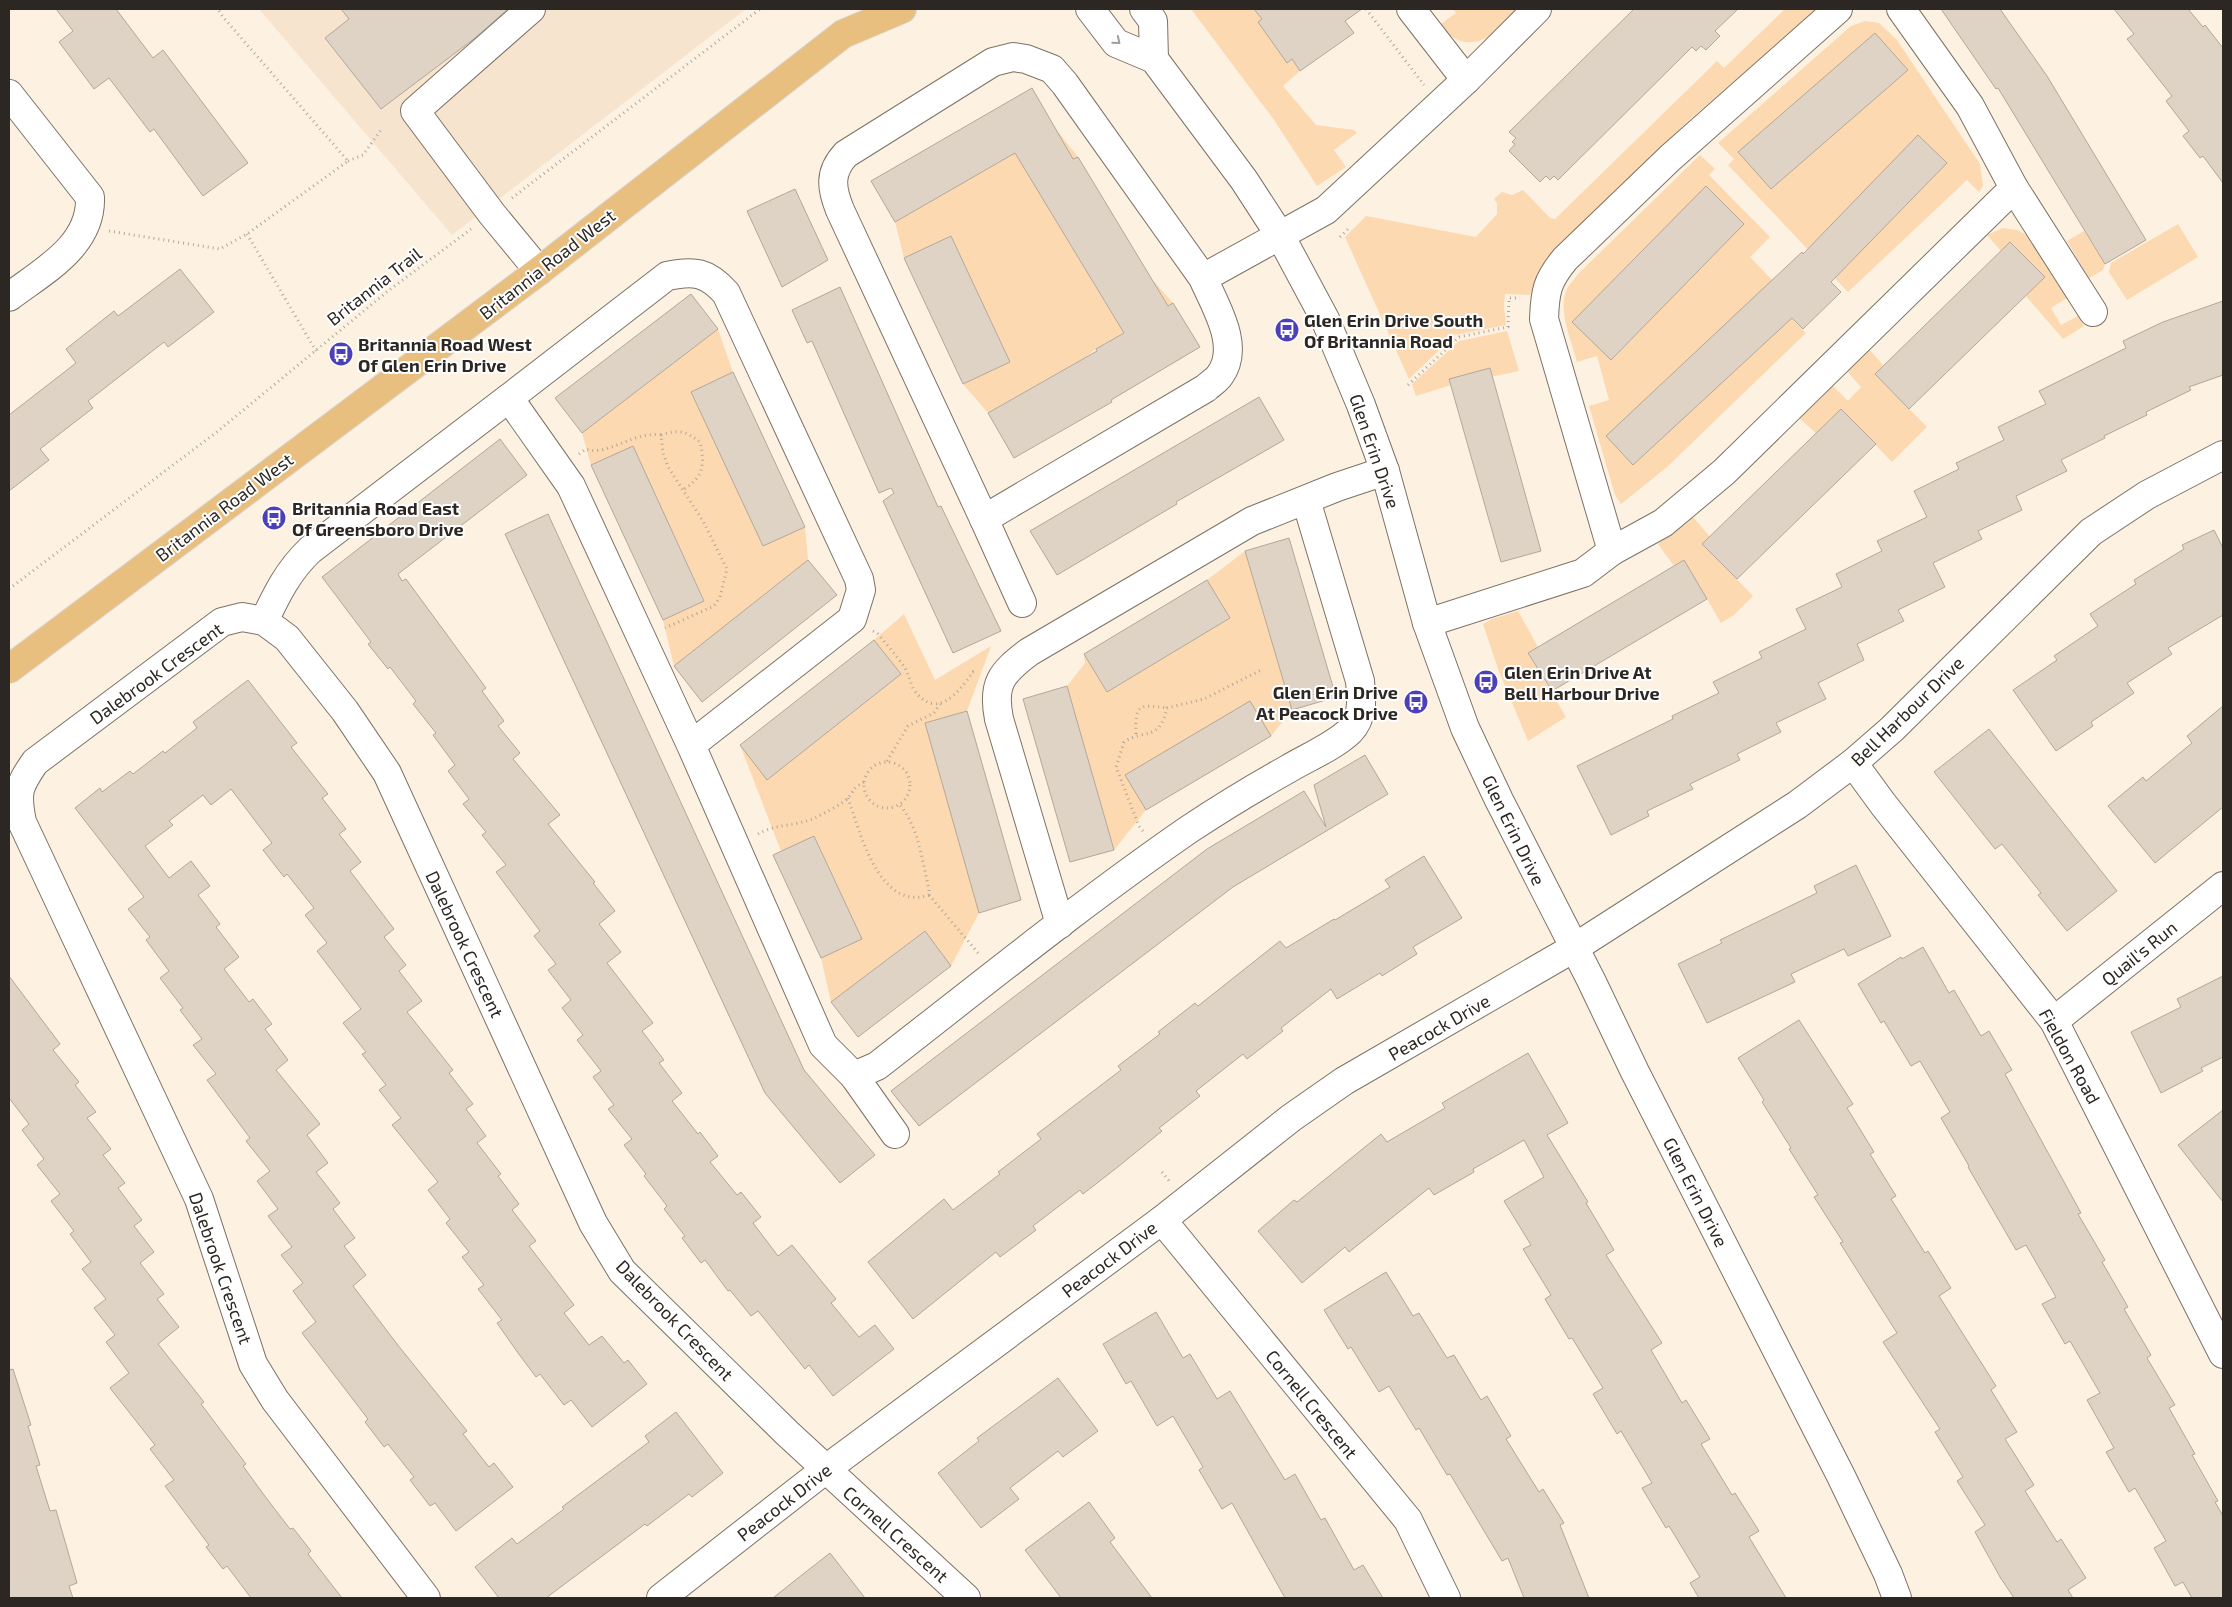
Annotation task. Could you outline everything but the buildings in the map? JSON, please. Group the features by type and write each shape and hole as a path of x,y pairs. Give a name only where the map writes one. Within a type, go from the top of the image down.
{"main road":[{"name":"Britannia Road West","path":"843,34 854,9"},
{"name":"Britannia Road West","path":"9,669 539,271 843,34 902,9"}],"street":[{"path":"531,9 415,112 492,214 539,271"},
{"path":"1090,9 1116,43 1154,59 1153,20 1144,9"},
{"path":"1411,9 1466,80"},
{"path":"1203,278 1281,237 1326,210 1466,80 1537,9"},
{"path":"1612,551 1544,319 1545,298 1554,273 1565,259 1670,158 1838,9"},
{"path":"1901,9 1970,106 2014,188 2093,312"},
{"path":"984,519 1206,388 1220,375 1226,361 1228,346 1226,332 1203,278 1066,84 1052,69 1013,57 993,62 846,154 837,164 833,183 834,196 840,210 1022,603"},
{"name":"Glen Erin Drive","path":"1154,59 1244,180 1281,237 1325,319 1361,405 1385,471 1427,623 1465,728 1499,800 1840,1476 1888,1574 1896,1598"},
{"path":"9,94 90,197 91,209 86,227 73,248 9,297"},
{"path":"1427,623 1583,573 1612,551 1663,523 1724,472 2014,188"},
{"path":"264,621 283,582 296,564 310,550 667,276 684,272 706,276 726,293 860,579 862,590 852,619 691,745"},
{"path":"508,398 571,486 691,745 824,1045 854,1076 895,1134"},
{"name":"Bell Harbour Drive","path":"1574,948 1797,805 1853,763 1892,729 2091,532 2147,495 2223,455"},
{"path":"1060,924 999,719 996,691 1000,680 1013,664 1028,652 1252,521 1385,471"},
{"path":"854,1076 877,1066 1060,924 1159,851 1248,792 1335,742 1350,731 1359,719 1362,698 1360,681 1306,500"},
{"name":"Dalebrook Crescent","path":"426,1598 275,1400 253,1364 199,1199 22,822 17,800 21,782 35,762 222,622 242,617 264,621 287,638 345,710 387,773 593,1223 622,1271 826,1470"},
{"name":"Fieldon Road","path":"1853,763 1883,804 2054,1021 2223,1354"},
{"name":"Quail's Run","path":"2054,1021 2223,886"},
{"name":"Peacock Drive","path":"661,1598 826,1470 1162,1220 1292,1118 1344,1081 1574,948"},
{"name":"Cornell Crescent","path":"1162,1220 1408,1520 1446,1598"},
{"name":"Cornell Crescent","path":"826,1470 966,1598"}],"path":[{"path":"218,9 348,161"},
{"name":"Britannia Trail","path":"9,589 211,437 388,291 760,9"},
{"path":"86,227 220,249 247,234 348,161 363,155 381,130"},
{"path":"247,234 316,351"},
{"path":"1408,385 1459,337 1508,327 1509,298 1545,298"},
{"path":"558,469 586,449 594,452 648,433 661,435 673,430 687,433 700,442 704,467 697,479 684,489"},
{"path":"642,638 714,606 720,597 727,569 708,530 684,489 668,467 663,453 661,435"},
{"path":"852,619 878,634 906,670 912,687 919,696 929,703 940,704 951,699 973,672 1000,680"},
{"path":"1136,734 1135,716 1138,709 1144,706 1167,708 1204,699 1260,670"},
{"path":"887,762 908,726 934,713 940,704"},
{"path":"1159,851 1139,826 1116,766 1124,742 1136,734 1145,736 1153,733 1164,722 1167,708"},
{"path":"736,847 765,830 795,825 815,818 848,798 852,789 864,782 872,767 887,762 897,764 905,769 910,778 911,788 907,798 900,805 890,808 880,807 870,801 865,792 864,782"},
{"path":"848,798 876,870 886,884 898,893 912,898 929,895"},
{"path":"900,805 908,815 916,836 929,895 974,946 993,976"},
{"path":"1162,1172 1170,1183"}],"shaded area":[{"path":"259,9 746,9 452,235"},
{"path":"1191,9 1254,9 1262,19 1258,22 1287,62 1292,59 1300,71 1283,86 1316,125 1354,130 1357,133 1334,150 1346,167 1317,186 1274,120"},
{"path":"1453,9 1517,9 1492,34 1478,41 1470,42 1455,39 1442,27 1442,23 1456,13"},
{"path":"1785,9 1818,9 1690,119 1555,250 1538,272 1530,295 1505,294 1506,325 1455,335 1409,379 1345,237 1366,216 1476,237 1497,214 1497,203 1494,199 1502,192 1512,195 1523,190 1550,218 1555,219 1717,61 1724,68"},
{"path":"1865,21 1879,23 1897,40 1980,164 1983,186 1979,192 1967,180 1848,292 1728,165 1734,159 1718,143 1851,26"},
{"path":"1056,129 1078,157 1034,184 1105,302 1149,276 1173,303 1086,357 988,413 963,384 1010,362 951,236 904,258 895,222"},
{"path":"1700,155 1715,169 1709,175 1770,237 1750,257 1773,281 1764,290 1806,333 1667,467 1621,504 1615,495 1589,406 1609,400 1597,356 1577,362 1565,317 1564,299 1567,289 1577,275"},
{"path":"2178,224 2198,257 2127,300 2109,272 2111,263"},
{"path":"2003,228 2017,230 2027,235 2067,298 2051,308 2061,325 2078,316 2084,326 2063,339 2026,296 2045,277 2011,242 2001,251 1987,235"},
{"path":"2084,231 2105,264 2103,270 2089,278 2067,241"},
{"path":"718,329 733,372 691,392 763,546 805,527 808,560 674,666 663,620 704,600 633,447 591,465 582,433"},
{"path":"1507,331 1519,371 1451,385 1416,396 1412,384 1459,341"},
{"path":"1869,349 1883,365 1875,374 1927,427 1892,462 1841,409 1816,433 1799,418 1832,385 1848,401 1861,387 1847,371"},
{"path":"1693,517 1710,537 1703,545 1753,596 1734,615 1721,623 1684,560 1674,566 1658,544"},
{"path":"1245,551 1292,710 1271,736 1146,810 1114,850 1067,686 1085,663 1084,654 1107,692 1230,618 1207,580"},
{"path":"1518,611 1538,647 1528,653 1566,717 1528,741 1498,669 1483,624 1492,619"},
{"path":"904,614 935,680 991,646 967,711 925,723 979,913 951,966 924,931 831,1002 821,958 862,939 815,837 781,851 740,745 768,779 901,674 874,640"}],"place":[{"name":"Glen Erin Drive South Of Britannia Road","path":"1287,330"},
{"name":"Britannia Road West Of Glen Erin Drive","path":"341,354"},
{"name":"Britannia Road East Of Greensboro Drive","path":"274,518"},
{"name":"Glen Erin Drive At Bell Harbour Drive","path":"1486,682"},
{"name":"Glen Erin Drive At Peacock Drive","path":"1416,702"}]}
